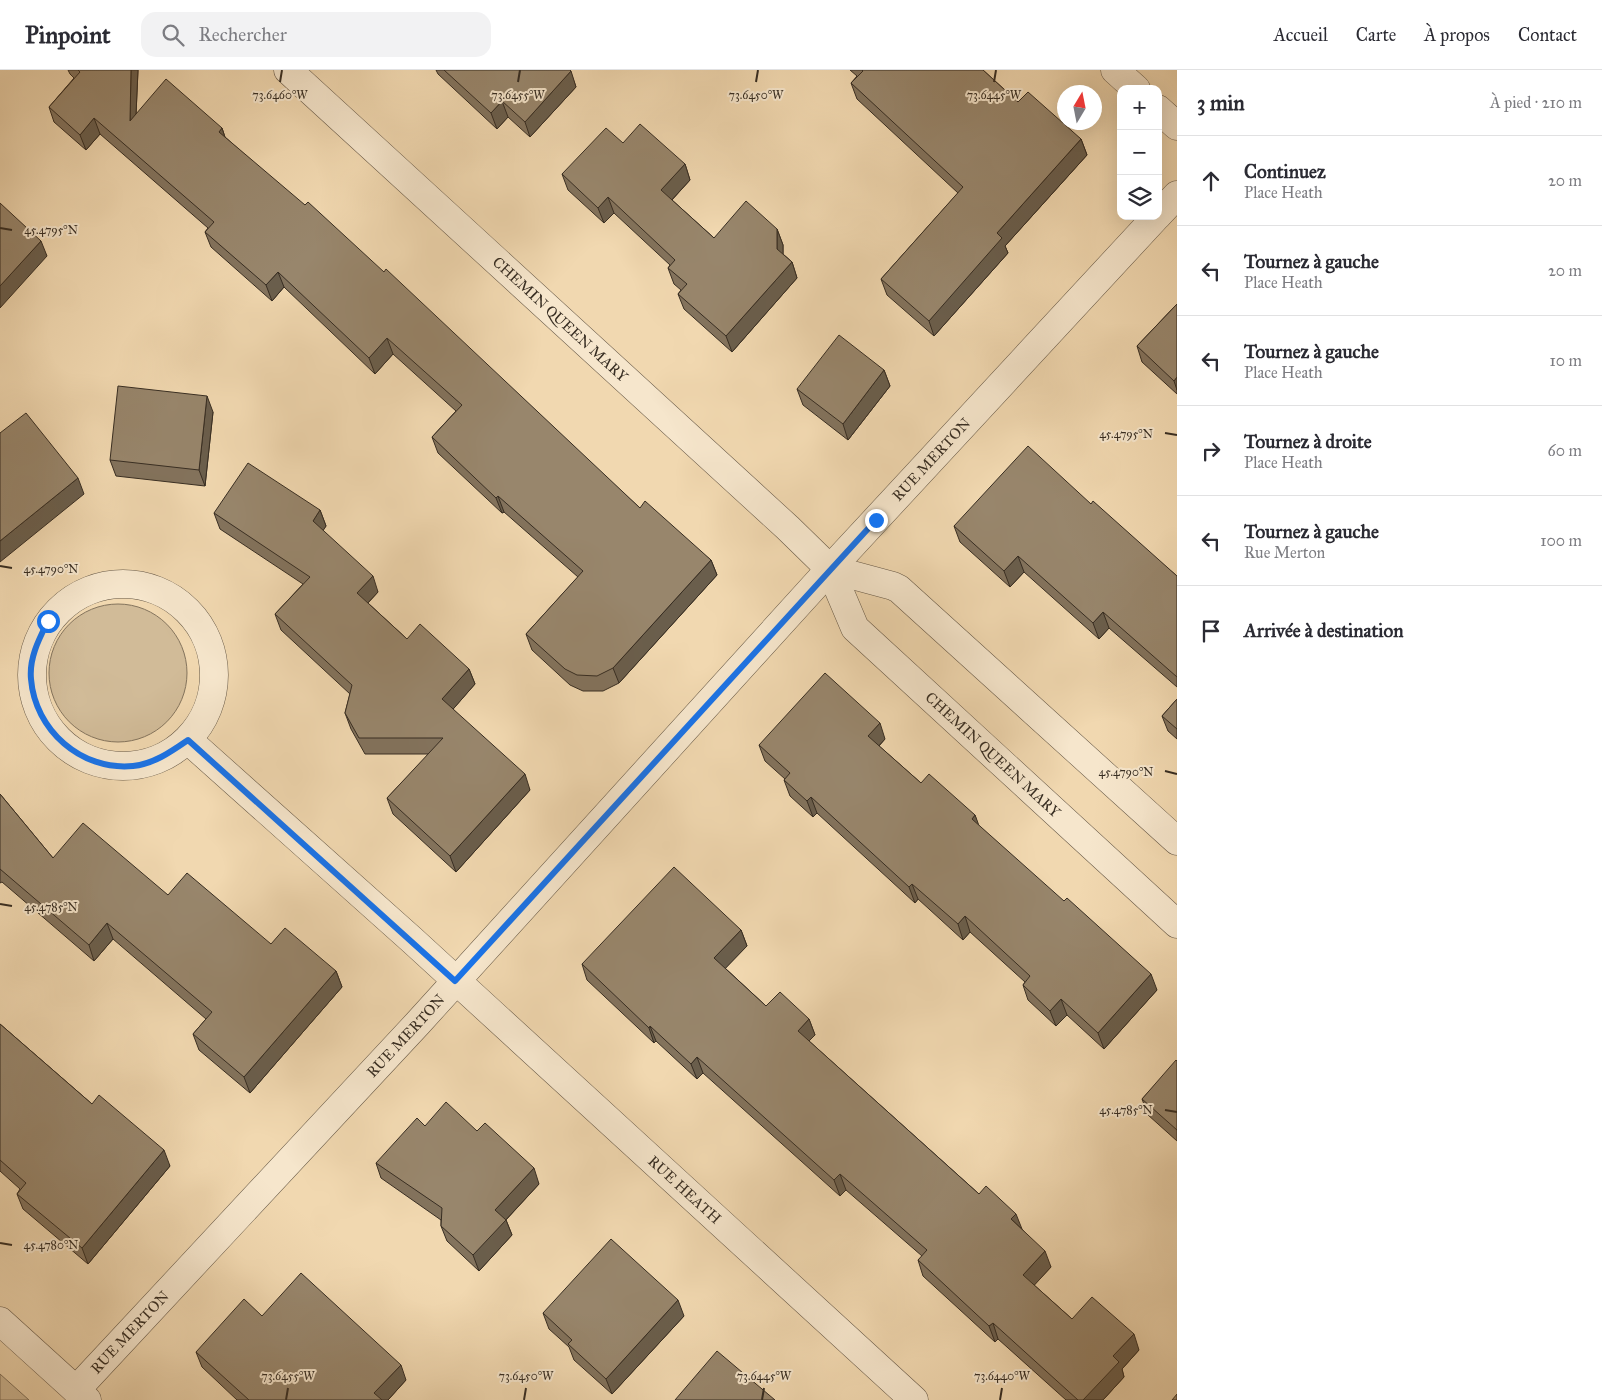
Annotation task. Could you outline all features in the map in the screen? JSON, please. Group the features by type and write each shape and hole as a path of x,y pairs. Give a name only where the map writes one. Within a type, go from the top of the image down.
{"street":[{"name":"CHEMIN QUEEN MARY","path":"288,70 830,569 854,628 1177,924"},
{"path":"1115,70 1132,85"},
{"path":"1162,113 1177,126"},
{"name":"RUE MERTON","path":"1162,212 1177,195"},
{"name":"RUE MERTON","path":"82,1395 830,569 1154,220"},
{"name":"CHEMIN QUEEN MARY","path":"830,569 899,589 1177,841"},
{"path":"128,583 157,590 183,605 202,628 213,656 214,686 206,715 188,740 163,757 134,766 104,764 75,753 52,734 37,707 31,678 35,647 48,621 70,599 98,587 128,583"},
{"name":"RUE HEATH","path":"188,740 914,1400"},
{"path":"0,1321 82,1395"}],"shaded area":[{"path":"118,604 144,610 156,616 166,625 175,635 181,647 187,673 181,699 175,711 166,721 156,730 144,736 118,742 92,736 80,730 70,721 61,711 55,699 49,673 55,647 61,635 70,625 80,616 92,610"},
{"path":"0,1374 29,1400 0,1400"}],"building":[{"path":"78,70 131,70 130,121 166,79 222,128 219,132 305,205 308,202 384,272 386,269 640,508 645,501 711,560 613,668 597,676 577,675 565,669 526,634 583,571 498,496 496,498 432,437 462,405 387,338 369,358 278,272 266,285 205,232 214,222 94,118 80,135 49,107 80,72"},
{"path":"444,70 571,71 525,122 502,101 491,113"},
{"path":"983,70 1018,102 1028,92 1057,118 1057,130 1071,130 1081,139 997,233 1002,238 929,321 881,279 963,187 851,83 863,71"},
{"path":"640,124 685,164 661,190 714,238 746,201 777,229 777,249 792,262 726,336 678,294 687,284 668,268 675,260 608,197 598,208 562,174 606,128 623,143"},
{"path":"0,203 41,241 0,286"},
{"path":"1177,304 1177,377 1174,381 1137,346"},
{"path":"839,335 884,370 843,424 797,389"},
{"path":"118,386 207,396 199,470 110,460"},
{"path":"26,413 78,478 0,541 0,433"},
{"path":"1028,446 1091,504 1093,501 1177,576 1177,677 1103,612 1093,623 1018,556 1004,571 954,526"},
{"path":"248,463 320,510 313,521 373,576 357,593 407,639 420,624 469,669 442,699 525,774 450,856 387,798 443,738 359,738 345,713 352,685 275,614 310,577 214,513"},
{"path":"825,673 880,723 868,736 921,783 929,774 975,815 972,819 1064,901 1067,898 1151,974 1098,1033 1061,999 1050,1011 1023,985 1030,976 965,916 958,924 912,884 909,887 811,797 807,801 784,780 790,773 759,745"},
{"path":"1177,699 1177,729 1162,716"},
{"path":"0,794 53,858 83,823 168,895 187,873 271,944 285,928 336,971 244,1077 193,1034 212,1012 107,923 89,945 0,869"},
{"path":"674,867 741,930 714,958 766,1006 780,992 809,1019 798,1031 979,1194 986,1186 1016,1214 1011,1219 1045,1251 1023,1275 1072,1319 1092,1297 1134,1334 1113,1356 1119,1362 1083,1400 1078,1400 993,1323 989,1326 918,1260 927,1250 840,1174 834,1180 697,1057 691,1064 650,1026 649,1028 582,964"},
{"path":"0,1024 92,1104 99,1095 164,1150 82,1248 17,1194 26,1183 0,1160"},
{"path":"1177,1061 1177,1130 1142,1099"},
{"path":"446,1102 477,1131 485,1123 534,1168 495,1210 506,1220 473,1255 441,1226 442,1208 376,1163 417,1118 425,1126"},
{"path":"611,1239 678,1300 606,1379 568,1344 572,1340 543,1313"},
{"path":"301,1273 401,1365 374,1393 382,1400 249,1400 196,1352 244,1299 262,1316"},
{"path":"717,1351 775,1400 675,1400"}],"route":[{"path":"48,621 35,647 31,678 37,707 52,734 75,753 104,764 134,766 163,757 188,740 412,940 455,981 876,520"}]}
